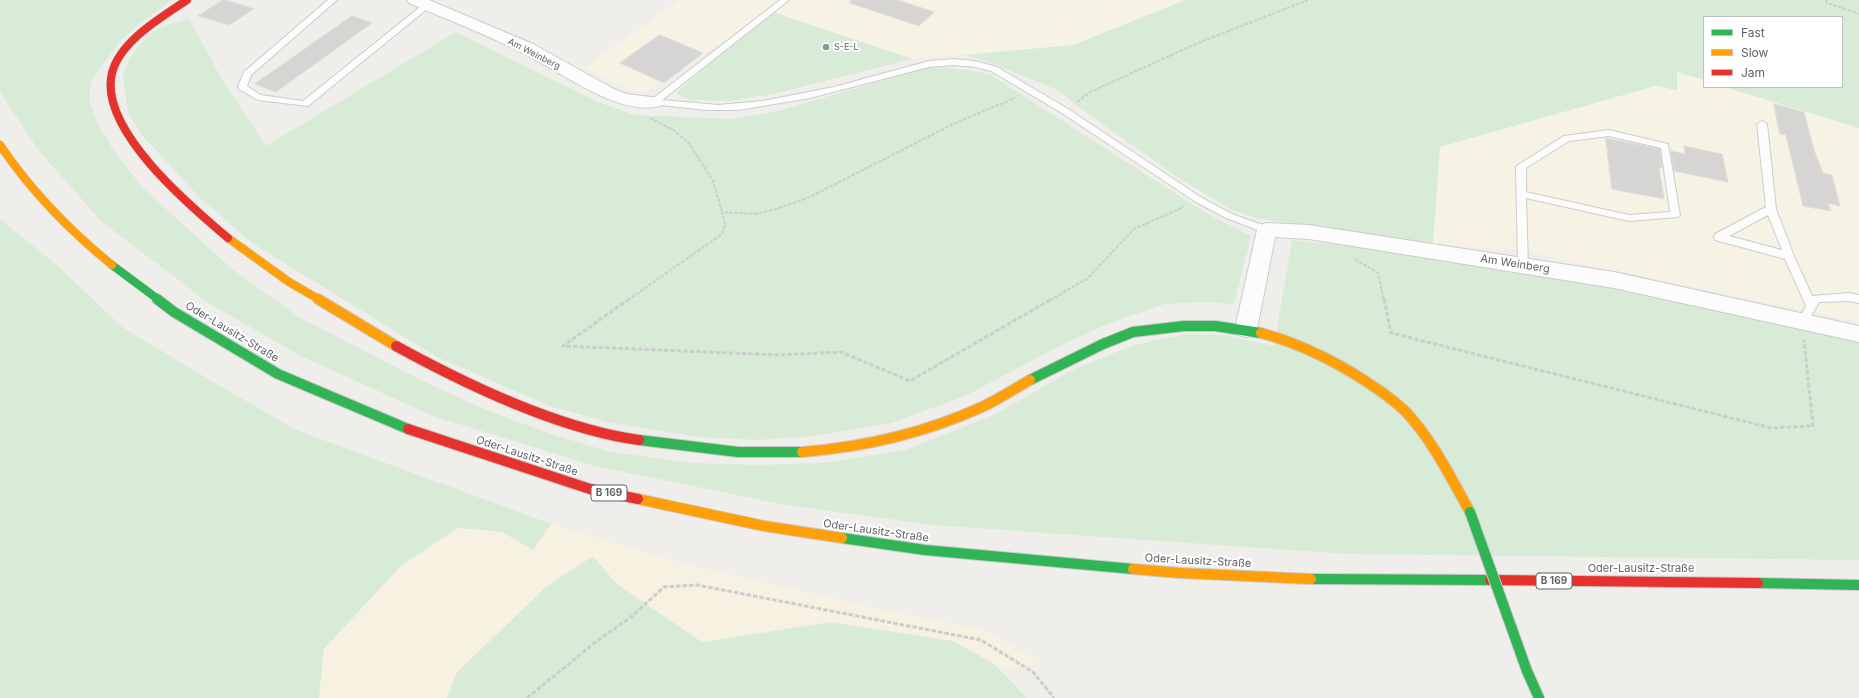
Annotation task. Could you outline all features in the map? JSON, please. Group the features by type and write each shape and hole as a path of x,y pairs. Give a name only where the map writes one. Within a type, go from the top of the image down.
{"main road":[{"path":"187,0 152,24 133,42 122,56 112,75 110,90 116,114 128,135 156,170 192,206 247,253 298,289 432,367 502,398 566,422 622,438 697,449 758,453 817,451 901,436 982,406 1069,359 1127,334 1182,325 1219,325 1288,340 1318,352 1362,376 1404,410 1440,458 1470,512 1527,671 1539,698"},
{"name":"Oder-Lausitz-Straße","path":"0,145 17,171 87,246 174,312 278,374 419,434 590,489 764,526 924,550 1180,573 1319,579 1772,582 1859,585"}],"street":[{"name":"Am Weinberg","path":"422,3 527,48 606,92 623,99 654,102"},
{"name":"Am Weinberg","path":"1267,230 1309,232 1614,280 1806,314 1859,334"},
{"path":"1246,330 1267,230"}],"lane":[{"path":"333,0 247,74 242,88 258,97 305,104 422,3"},
{"path":"654,102 785,0"},
{"path":"654,102 687,106 737,107 778,102 929,64 954,62 975,64 994,69 1032,90 1199,200 1229,216 1267,230"},
{"path":"1762,124 1771,209 1789,256 1806,314"},
{"path":"1522,194 1629,218 1675,215 1666,146 1609,133 1567,138 1521,167 1523,266"},
{"path":"1771,209 1720,237 1789,256"},
{"path":"1806,314 1816,298 1849,297 1859,299"}],"path":[{"path":"1065,111 1090,92 1198,43 1308,0"},
{"path":"1826,0 1827,3 1859,14"},
{"path":"722,212 755,214 776,209 810,197 953,124 1032,90"},
{"path":"654,102 644,114 656,122 673,130 688,142 713,181 725,224 722,234 563,346 779,355 841,352 910,381 1087,279 1134,229 1199,200"},
{"path":"1356,259 1378,272 1391,333 1771,428 1813,426 1806,314"},
{"path":"527,698 597,641 631,617 664,587 698,585 981,640 1033,672 1054,698"}],"shaded area":[{"path":"680,0 1185,0 1073,45 912,59 770,11 645,92 635,92 584,68"},
{"path":"1677,72 1703,80 1703,88 1728,88 1859,128 1859,322 1524,251 1433,244 1440,147 1655,86 1677,90"}],"green space":[{"path":"0,0 172,0 140,23 120,41 91,81 89,99 97,123 114,151 142,187 232,269 300,318 427,383 491,412 554,435 611,452 692,463 758,465 824,463 906,450 994,415 1074,369 1134,345 1187,334 1224,335 1274,346 1292,240 1523,265 1859,334 1859,560 1347,554 933,525 780,504 595,466 433,416 301,356 210,304 102,222 39,151 0,92"},
{"path":"1185,0 1859,0 1859,128 1728,88 1843,88 1843,16 1703,16 1703,80 1677,72 1677,90 1655,86 1440,147 1433,244 1255,218 1230,209 1176,176 1076,105 1060,91 997,65 965,55 1073,45"},
{"path":"770,11 912,59 774,94 729,101 690,100 676,93"},
{"path":"189,18 221,78 266,146 456,32 598,102 634,115 733,119 779,111 928,67 952,68 991,75 1206,213 1251,236 1234,304 1207,302 1165,304 1109,323 1054,349 965,396 891,423 814,436 757,440 699,437 607,422 550,406 437,357 252,243 199,197 143,136 128,113 123,74 130,58 140,44 157,29"},
{"path":"0,219 59,267 122,327 296,430 551,524 533,551 502,532 458,528 400,567 324,649 319,698 0,698"},
{"path":"593,556 617,584 702,642 831,622 953,641 993,663 1027,698 447,698 456,673 548,585"}],"sand":[{"path":"551,524 685,564 878,609 984,630 1040,661 1013,670 993,663 953,641 831,622 702,642 617,584 593,556 548,585 456,673 447,698 319,698 324,649 400,567 458,528 502,532 533,550"}],"building":[{"path":"223,0 254,9 229,25 198,16"},
{"path":"851,0 898,0 934,12 919,26 850,3"},
{"path":"352,16 372,23 276,92 255,84"},
{"path":"660,35 703,53 664,83 620,63"},
{"path":"1774,104 1804,112 1814,150 1823,173 1832,175 1840,206 1828,203 1831,211 1803,206 1786,135 1780,134"},
{"path":"1606,138 1660,149 1662,168 1659,168 1664,199 1612,189"},
{"path":"1684,146 1722,154 1728,182 1674,171 1671,151 1685,154"}],"traffic: fast":[{"path":"112,265 174,312 278,374 408,429"},
{"path":"1030,380 1103,344 1133,332 1184,326 1215,326 1261,333"},
{"path":"639,440 738,452 802,452"},
{"path":"1470,512 1527,671"},
{"path":"842,538 925,550 1133,569"},
{"path":"1311,579 1490,580"},
{"path":"1758,583 1859,585"},
{"path":"1527,671 1539,698"}],"traffic: slow":[{"path":"0,145 24,178 51,210 81,239 112,265"},
{"path":"228,238 289,282 396,346"},
{"path":"1261,333 1292,342 1336,363 1364,380 1400,406 1425,435 1449,473 1470,512"},
{"path":"802,452 848,447 917,432 982,407 1030,380"},
{"path":"638,499 764,526 842,538"},
{"path":"1133,569 1180,573 1311,579"}],"traffic: jam":[{"path":"187,0 154,22 133,40 117,61 112,73 111,94 118,117 132,141 150,164 192,207 228,238"},
{"path":"396,346 458,378 543,414 592,430 639,440"},
{"path":"408,429 590,489 638,499"},
{"path":"1490,580 1758,583"}],"place":[{"name":"S-E-L","path":"826,47"}]}
